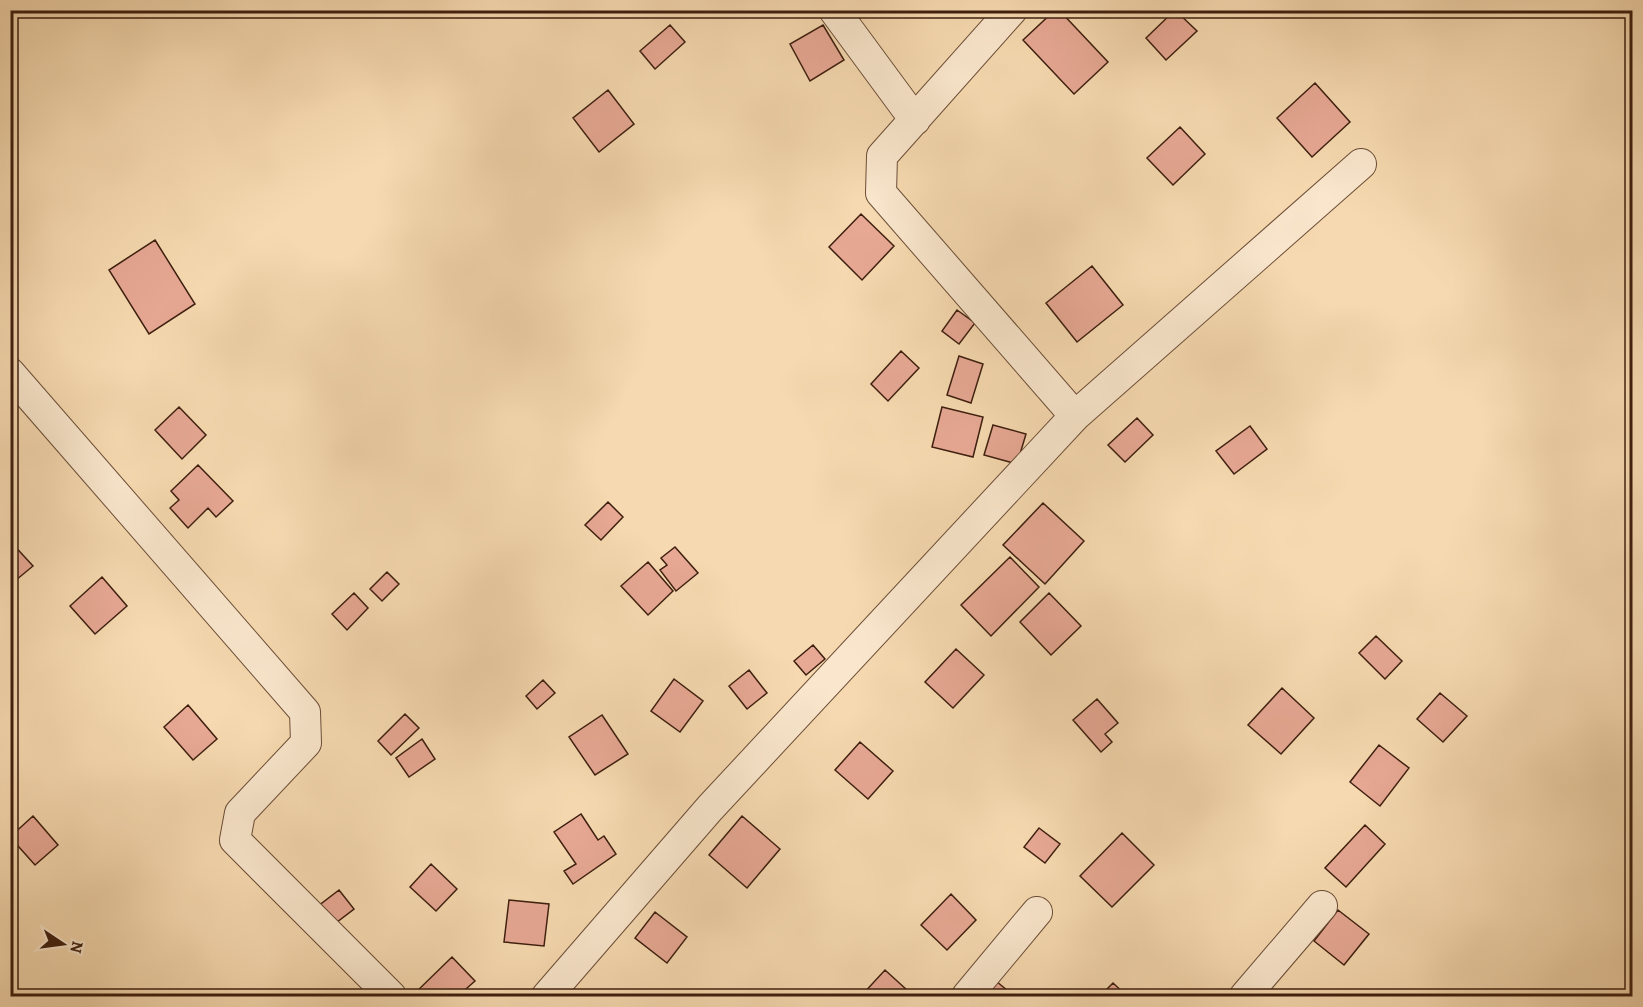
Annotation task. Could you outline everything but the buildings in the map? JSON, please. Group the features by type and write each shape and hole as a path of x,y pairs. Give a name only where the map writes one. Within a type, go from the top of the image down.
{"street":[{"path":"834,10 915,120"},
{"path":"1012,10 882,156 881,193 1075,416"},
{"path":"547,996 710,808 1075,416 1361,164"},
{"path":"10,373 305,712 306,743 240,813 235,840 391,996"},
{"path":"1245,996 1322,906"},
{"path":"967,996 1037,912"}]}
